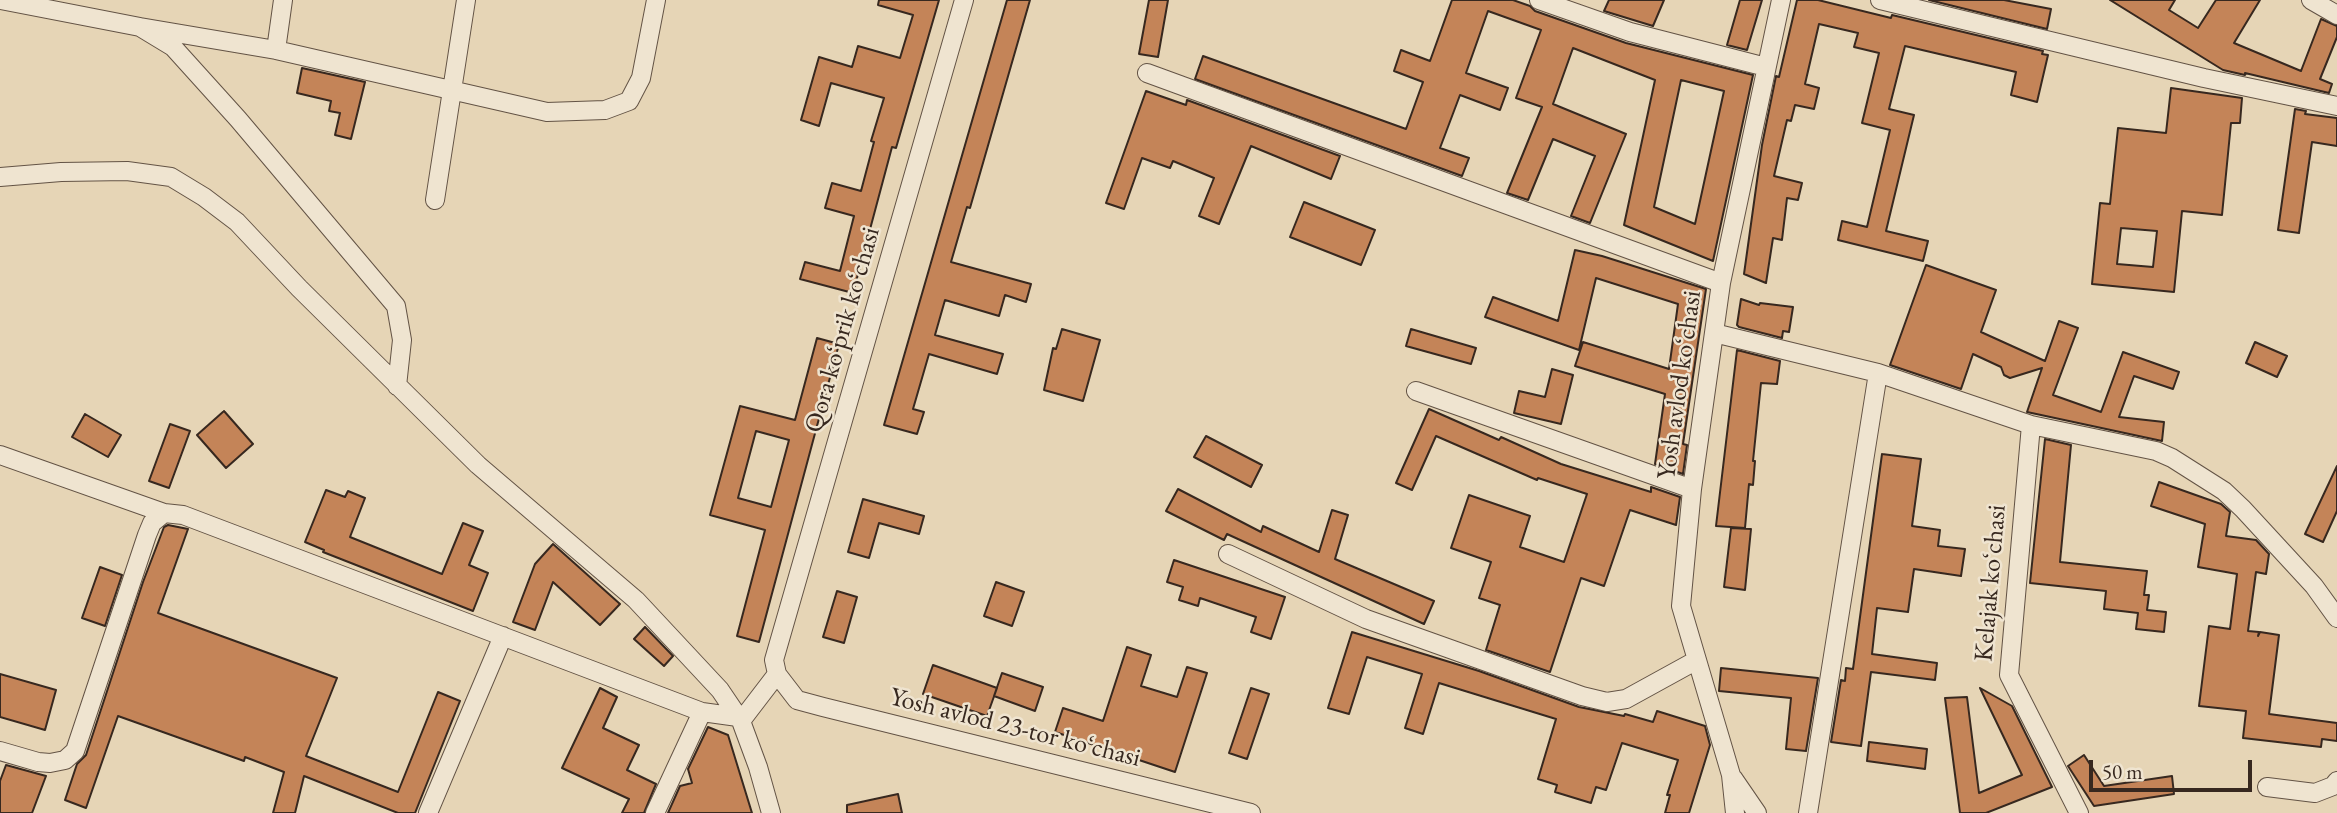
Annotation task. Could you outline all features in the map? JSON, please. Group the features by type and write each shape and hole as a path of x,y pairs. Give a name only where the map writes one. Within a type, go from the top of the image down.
{"street":[{"path":"1,0 89,8 140,27 173,47 238,119 396,306 402,340 397,386"},
{"path":"276,50 283,0"},
{"path":"435,200 466,0"},
{"path":"140,27 276,50 547,112 606,110 629,101 641,78 656,0"},
{"name":"Qora koʻprik koʻchasi","path":"773,680 774,660 964,0"},
{"path":"1539,0 1630,33 1766,67"},
{"name":"Yosh avlod koʻchasi","path":"1731,775 1681,606 1692,489 1721,283 1781,0"},
{"path":"1880,0 2204,78 2337,106"},
{"path":"2311,0 2337,15"},
{"path":"1147,73 1721,283"},
{"path":"0,177 61,172 127,171 171,177 237,222 299,288 478,465 636,600 720,690 740,719 771,813"},
{"path":"1713,333 1878,373 2031,425 2156,451 2224,491 2314,586 2337,618"},
{"path":"1808,813 1878,373"},
{"path":"1416,391 1692,489"},
{"name":"Kelajak koʻchasi","path":"2031,425 2009,675 2079,813"},
{"path":"0,455 164,513 183,515 702,712 740,719"},
{"path":"0,751 50,763 65,760 75,751 147,535 152,523 164,513"},
{"path":"1228,554 1366,619 1582,696 1607,702 1626,699 1697,660"},
{"path":"428,813 503,636"},
{"path":"740,719 773,680"},
{"name":"Yosh avlod 23-tor koʻchasi","path":"773,680 797,700 822,707 1251,813"},
{"path":"656,813 702,712"},
{"path":"1731,775 1735,813"},
{"path":"1731,775 1758,813"},
{"path":"2267,786 2315,793 2333,786 2337,781"}],"building":[{"path":"879,0 939,0 896,148 892,147 853,293 800,279 805,262 840,271 854,216 825,208 832,183 861,191 874,142 871,141 884,98 831,83 819,126 801,120 819,57 852,67 858,46 900,58 913,15 878,5"},
{"path":"1007,0 1030,0 970,208 967,207 951,262 1031,284 1026,302 1005,295 999,316 945,300 935,335 1003,354 997,374 929,354 913,409 924,412 917,434 884,425"},
{"path":"1149,0 1168,0 1158,57 1139,54"},
{"path":"1452,0 1513,0 1530,6 1535,11 1626,43 1753,75 1713,261 1624,225 1655,80 1573,48 1553,104 1626,134 1590,223 1571,216 1595,156 1553,139 1528,200 1507,193 1542,107 1516,98 1541,30 1488,11 1466,73 1508,88 1500,110 1460,95 1440,148 1469,158 1462,176 1195,79 1203,56 1406,129 1423,82 1394,71 1401,50 1430,61","holes":["1681,80 1724,91 1695,224 1654,207"]},
{"path":"1609,0 1664,0 1653,26 1604,11"},
{"path":"1740,0 1762,0 1747,50 1727,45"},
{"path":"1797,0 1818,0 1891,18 1892,15 2043,51 2042,54 2048,55 2037,102 2011,95 2016,72 1905,46 1889,109 1914,115 1886,231 1928,241 1923,261 1838,240 1842,221 1867,227 1890,130 1862,123 1879,53 1854,47 1858,33 1819,24 1805,84 1819,88 1814,109 1795,105 1791,121 1787,120 1774,176 1802,183 1798,200 1787,198 1782,240 1773,238 1766,283 1744,274 1762,145 1776,76 1779,77"},
{"path":"1929,0 2004,0 2051,9 2047,29"},
{"path":"2110,0 2175,0 2169,10 2198,28 2216,0 2260,0 2234,43 2301,71 2321,19 2337,26 2337,37 2320,79 2332,84 2329,93 2223,70"},
{"path":"302,68 365,82 351,139 335,135 340,113 329,111 331,101 297,93"},
{"path":"2171,88 2242,98 2240,123 2231,123 2222,215 2182,211 2174,292 2092,284 2100,203 2110,204 2118,128 2166,133","holes":["2121,228 2157,231 2153,267 2117,264"]},
{"path":"1146,91 1186,105 1187,100 1340,156 1331,179 1251,146 1219,224 1199,216 1214,178 1173,161 1170,168 1142,158 1124,209 1106,203"},
{"path":"2295,109 2306,111 2305,114 2337,118 2337,146 2312,142 2299,233 2278,230"},
{"path":"1304,202 1375,230 1361,265 1290,237"},
{"path":"1575,250 1706,289 1683,444 1687,445 1683,474 1655,464 1665,394 1575,366 1583,342 1669,369 1678,304 1596,278 1579,350 1485,317 1493,297 1558,321"},
{"path":"1926,265 1996,290 1981,332 2045,361 2059,321 2078,328 2053,395 2101,412 2123,352 2179,372 2173,389 2134,376 2119,417 2164,422 2162,441 2027,412 2042,368 2010,378 2004,375 2001,367 1973,354 1961,389 1890,365"},
{"path":"1741,299 1759,305 1793,307 1789,332 1783,331 1782,338 1739,327 1737,325"},
{"path":"1062,329 1100,340 1083,401 1044,390 1053,348 1056,349"},
{"path":"1411,329 1476,348 1471,364 1406,346"},
{"path":"817,338 839,344 759,642 737,636 765,530 710,515 740,406 795,420","holes":["756,431 789,440 771,507 738,498"]},
{"path":"2255,342 2287,356 2277,377 2246,363"},
{"path":"1737,350 1780,361 1777,384 1761,383 1753,485 1749,484 1745,528 1716,526"},
{"path":"1552,369 1573,375 1561,424 1514,413 1519,391 1545,397"},
{"path":"1429,409 1561,464 1651,492 1651,487 1680,497 1676,525 1630,510 1604,586 1581,578 1550,672 1486,650 1500,605 1479,598 1491,562 1451,548 1469,495 1530,516 1520,547 1564,562 1587,494 1538,478 1537,480 1436,436 1412,490 1396,483"},
{"path":"224,411 253,444 226,468 197,435"},
{"path":"85,414 121,435 108,457 72,437"},
{"path":"170,424 190,431 169,488 149,481"},
{"path":"1206,436 1262,465 1251,487 1194,457"},
{"path":"2045,439 2071,445 2060,562 2147,571 2144,595 2149,595 2147,610 2166,612 2164,632 2136,629 2138,613 2104,609 2106,591 2030,583"},
{"path":"1882,454 1921,459 1912,526 1940,530 1938,546 1965,549 1961,576 1914,569 1908,612 1877,608 1872,654 1937,663 1935,680 1871,672 1861,746 1831,742 1841,680 1845,681 1846,668 1853,669"},
{"path":"2337,466 2337,511 2323,542 2305,534"},
{"path":"2159,482 2221,504 2230,512 2226,536 2256,540 2269,554 2266,574 2256,572 2248,631 2259,632 2258,636 2260,632 2279,635 2269,714 2337,723 2337,741 2322,739 2321,747 2243,738 2246,711 2199,706 2209,626 2230,629 2237,574 2198,567 2205,524 2151,506"},
{"path":"1178,489 1261,532 1263,526 1319,552 1332,510 1348,515 1335,559 1434,601 1424,624 1227,534 1224,540 1166,511"},
{"path":"326,490 345,497 348,491 365,498 350,537 442,574 463,523 483,531 469,565 488,573 473,611 323,552 324,550 305,542"},
{"path":"863,499 924,516 919,534 879,523 869,558 848,552"},
{"path":"168,525 188,529 158,613 337,678 306,756 398,792 438,692 460,701 415,813 398,813 304,776 295,813 273,813 284,772 245,757 244,761 118,716 86,808 65,800 77,764 86,755 143,582 164,527"},
{"path":"1731,528 1751,529 1745,590 1724,587"},
{"path":"553,544 620,604 600,625 553,582 535,630 513,622 535,564"},
{"path":"1174,560 1285,597 1271,639 1251,632 1256,617 1200,598 1198,606 1179,600 1183,587 1167,582"},
{"path":"100,567 122,575 105,626 82,618"},
{"path":"996,582 1024,592 1012,626 984,616"},
{"path":"837,591 857,597 844,643 823,637"},
{"path":"645,627 673,656 664,666 634,639"},
{"path":"1352,632 1479,671 1579,707 1624,716 1625,714 1653,722 1657,711 1705,726 1710,745 1689,813 1665,813 1670,795 1667,795 1678,760 1622,743 1606,790 1596,787 1591,803 1555,792 1557,785 1538,779 1556,719 1439,683 1423,734 1405,728 1422,674 1367,657 1349,714 1328,708"},
{"path":"1127,647 1151,655 1141,686 1177,697 1187,667 1207,673 1175,772 1055,732 1063,708 1103,721"},
{"path":"933,665 997,688 987,716 923,694"},
{"path":"1721,668 1818,678 1806,751 1786,749 1791,698 1719,691"},
{"path":"1002,673 1043,687 1035,711 994,696"},
{"path":"0,674 56,690 45,730 0,717"},
{"path":"600,688 617,697 603,728 639,745 627,770 656,784 644,813 622,813 629,799 562,768"},
{"path":"1251,688 1269,694 1247,759 1229,753"},
{"path":"1980,688 2012,706 2052,787 1986,813 1960,813 1945,698 1967,697 1979,793 2022,775"},
{"path":"708,727 728,735 752,813 668,813 680,786 692,783 688,769"},
{"path":"1869,742 1927,749 1925,769 1867,761"},
{"path":"2084,755 2104,786 2172,776 2174,794 2094,806 2068,766"},
{"path":"6,765 46,776 32,813 0,813 0,781"},
{"path":"898,794 902,813 847,813 847,805"}]}
